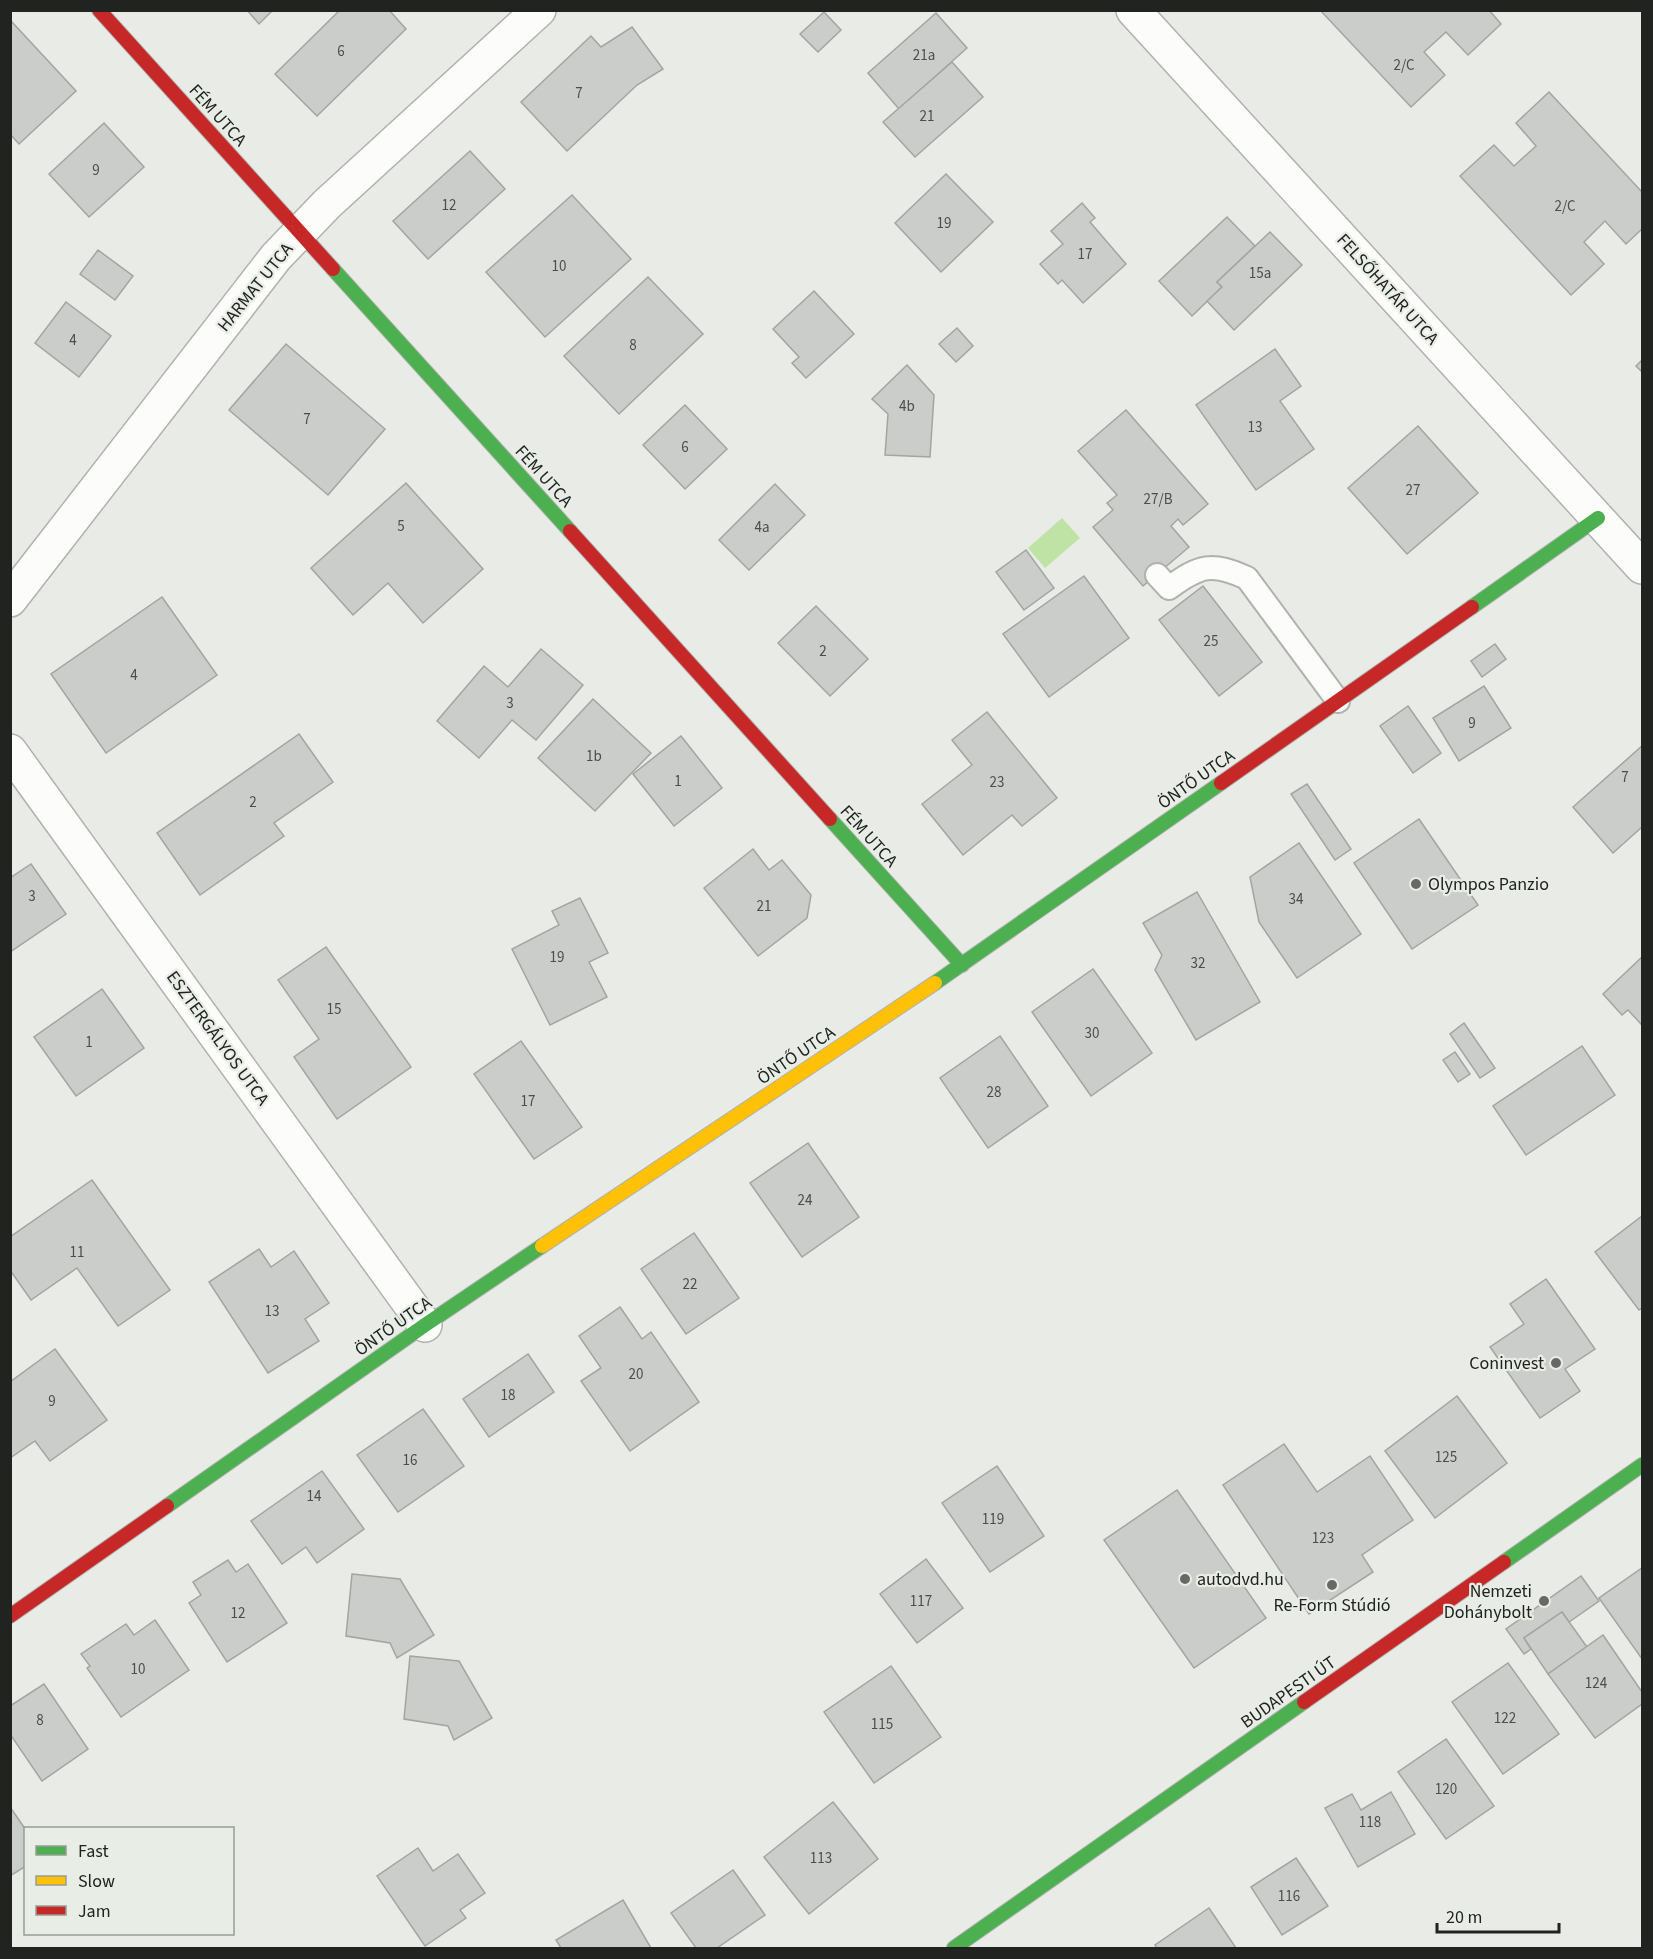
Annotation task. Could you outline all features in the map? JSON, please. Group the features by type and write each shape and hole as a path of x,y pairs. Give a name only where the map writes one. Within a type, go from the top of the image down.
{"street":[{"name":"FÉM UTCA","path":"99,10 962,965"},
{"name":"HARMAT UTCA","path":"10,600 276,257 327,204 539,10"},
{"name":"FELSŐHATÁR UTCA","path":"1133,10 1642,567"},
{"name":"ÖNTŐ UTCA","path":"10,1616 425,1325 962,965 1598,518"},
{"name":"ESZTERGÁLYOS UTCA","path":"10,751 425,1325"},
{"name":"BUDAPESTI ÚT","path":"954,1948 1642,1465"}],"lane":[{"path":"1157,574 1169,588 1189,573 1209,567 1231,571 1247,578 1338,701"}],"shaded area":[{"path":"1062,518 1080,538 1045,568 1028,548"}],"building":[{"path":"247,10 273,10 259,24"},
{"path":"340,10 389,10 406,29 317,116 275,74"},
{"path":"1320,10 1489,10 1501,24 1468,55 1446,32 1424,52 1445,75 1411,107"},
{"path":"824,12 841,30 818,52 800,34"},
{"path":"936,13 967,48 899,109 868,73"},
{"path":"12,22 76,91 19,144 10,134 10,24"},
{"path":"632,27 663,69 637,85 567,151 521,102 591,36 601,47"},
{"path":"952,62 983,97 915,157 883,122"},
{"path":"1549,92 1642,192 1642,229 1626,244 1605,221 1584,242 1604,264 1571,295 1460,176 1494,145 1514,166 1536,146 1516,123"},
{"path":"104,123 144,167 89,217 49,174"},
{"path":"470,151 505,189 428,259 393,221"},
{"path":"946,174 993,222 941,272 895,223"},
{"path":"572,195 631,259 545,337 486,272"},
{"path":"1082,203 1095,218 1090,222 1126,264 1083,303 1062,280 1058,284 1040,264 1063,244 1051,231"},
{"path":"1227,217 1255,246 1217,282 1222,287 1192,316 1159,281"},
{"path":"1270,232 1302,265 1234,330 1207,301 1222,287 1217,282"},
{"path":"98,250 133,276 115,300 80,274"},
{"path":"648,277 703,334 619,414 564,356"},
{"path":"814,291 854,334 806,378 792,363 799,357 773,329"},
{"path":"66,302 111,336 79,377 35,343"},
{"path":"957,328 973,346 956,362 939,344"},
{"path":"286,344 385,429 328,495 229,410"},
{"path":"1275,349 1301,386 1280,401 1314,449 1256,490 1196,405"},
{"path":"1642,360 1642,372 1636,366"},
{"path":"907,365 934,395 930,457 885,455 888,414 872,399"},
{"path":"685,405 727,449 685,489 643,445"},
{"path":"1126,410 1208,504 1183,525 1178,519 1171,526 1189,547 1143,586 1093,527 1113,510 1107,503 1117,495 1078,451"},
{"path":"1418,426 1478,493 1407,554 1348,488"},
{"path":"406,483 483,569 423,623 388,583 353,615 311,568"},
{"path":"775,484 805,515 749,570 719,540"},
{"path":"1026,550 1054,588 1024,610 996,572"},
{"path":"1084,576 1129,638 1049,697 1003,634"},
{"path":"1203,586 1262,662 1219,696 1159,620"},
{"path":"162,597 217,675 106,753 51,674"},
{"path":"816,606 868,659 830,696 778,643"},
{"path":"1495,644 1506,659 1482,677 1471,661"},
{"path":"541,649 583,685 536,740 512,720 479,758 437,721 484,666 508,687"},
{"path":"1484,686 1511,728 1459,761 1433,718"},
{"path":"593,699 651,753 595,811 538,758"},
{"path":"1408,706 1441,753 1413,773 1380,726"},
{"path":"987,712 1057,798 1022,826 1012,815 963,855 922,804 972,765 952,740"},
{"path":"299,734 333,782 274,823 284,836 200,895 157,833"},
{"path":"681,736 722,788 674,826 633,774"},
{"path":"1642,746 1642,827 1613,853 1573,807"},
{"path":"1307,784 1351,849 1335,860 1291,794"},
{"name":"Olympos Panzio","path":"1419,819 1478,905 1412,949 1354,863"},
{"path":"1299,843 1361,934 1297,978 1259,922 1250,877"},
{"path":"753,849 769,870 782,860 811,895 807,918 758,956 704,888"},
{"path":"31,864 66,914 10,952 10,878"},
{"path":"1197,892 1260,1002 1196,1040 1155,970 1162,955 1143,923"},
{"path":"580,898 608,953 589,962 607,997 550,1025 512,949 559,925 552,911"},
{"path":"326,947 411,1067 337,1119 294,1057 319,1039 278,980"},
{"path":"1642,957 1642,1025 1628,1010 1622,1015 1603,994"},
{"path":"1093,969 1152,1053 1091,1096 1032,1012"},
{"path":"102,989 144,1048 76,1096 34,1037"},
{"path":"1464,1023 1495,1068 1480,1078 1450,1034"},
{"path":"1000,1036 1048,1106 988,1148 940,1078"},
{"path":"521,1041 582,1127 534,1159 474,1074"},
{"path":"1582,1046 1615,1095 1526,1155 1493,1106"},
{"path":"1455,1052 1470,1074 1458,1082 1443,1060"},
{"path":"808,1143 859,1217 802,1257 750,1183"},
{"path":"92,1180 170,1290 118,1326 77,1268 31,1300 10,1270 10,1237"},
{"path":"1642,1216 1642,1308 1639,1310 1595,1252"},
{"path":"694,1233 739,1298 686,1334 641,1269"},
{"path":"259,1249 271,1267 294,1251 329,1303 305,1319 319,1341 268,1373 209,1282"},
{"path":"1546,1279 1595,1349 1565,1369 1580,1391 1540,1418 1490,1347 1524,1324 1510,1304"},
{"path":"620,1307 642,1339 651,1332 699,1402 630,1451 581,1381 601,1368 579,1336"},
{"path":"55,1349 107,1420 50,1461 35,1441 10,1458 10,1382"},
{"path":"528,1354 554,1392 489,1437 463,1399"},
{"path":"1457,1396 1507,1463 1435,1518 1385,1451"},
{"path":"423,1409 464,1466 398,1512 357,1455"},
{"path":"1284,1444 1317,1492 1370,1456 1413,1520 1362,1555 1373,1572 1309,1614 1223,1485"},
{"path":"997,1466 1044,1536 990,1572 942,1503"},
{"path":"322,1471 364,1529 317,1563 306,1547 282,1564 251,1521"},
{"name":"autodvd.hu","path":"1177,1490 1266,1618 1194,1668 1104,1540"},
{"path":"926,1559 963,1608 917,1643 880,1594"},
{"path":"228,1560 236,1572 248,1564 287,1623 227,1662 189,1603 201,1595 193,1582"},
{"path":"1642,1568 1642,1659 1599,1598"},
{"path":"352,1574 400,1579 434,1635 397,1658 390,1643 346,1636"},
{"path":"1581,1576 1599,1601 1569,1622 1562,1612 1524,1638 1531,1649 1524,1654 1506,1629"},
{"path":"1562,1612 1587,1647 1548,1674 1524,1638"},
{"path":"155,1620 189,1670 121,1717 87,1668 90,1666 81,1654 126,1624 134,1635"},
{"path":"1603,1635 1642,1692 1642,1704 1595,1738 1548,1674"},
{"path":"410,1656 459,1661 492,1718 454,1740 448,1726 404,1719"},
{"path":"1508,1663 1559,1734 1503,1774 1452,1702"},
{"path":"891,1666 941,1737 874,1783 824,1712"},
{"path":"44,1684 88,1749 42,1781 10,1734 10,1706"},
{"path":"1446,1739 1494,1806 1446,1839 1398,1772"},
{"path":"1391,1792 1415,1834 1358,1867 1325,1808 1352,1794 1361,1810"},
{"path":"833,1802 878,1859 809,1914 764,1857"},
{"path":"10,1807 24,1827 24,1867 10,1876"},
{"path":"418,1848 433,1871 458,1854 485,1893 460,1910 466,1918 425,1946 377,1876"},
{"path":"1296,1858 1328,1906 1282,1935 1251,1887"},
{"path":"733,1870 765,1915 717,1948 696,1948 671,1913"},
{"path":"623,1900 651,1948 561,1948 556,1940"},
{"path":"1209,1908 1236,1948 1157,1948 1155,1945"}],"traffic: fast":[{"path":"333,269 570,531"},
{"path":"1472,607 1598,518"},
{"path":"935,983 1221,783"},
{"path":"830,819 962,965"},
{"path":"167,1506 542,1246"},
{"path":"1504,1562 1642,1465"},
{"path":"954,1948 1304,1702"}],"traffic: slow":[{"path":"542,1246 935,983"}],"traffic: jam":[{"path":"99,10 333,269"},
{"path":"570,531 830,819"},
{"path":"1221,783 1472,607"},
{"path":"10,1616 167,1506"},
{"path":"1304,1702 1504,1562"}],"place":[{"name":"Olympos Panzio","path":"1416,884"},
{"name":"Coninvest","path":"1556,1363"},
{"name":"autodvd.hu","path":"1185,1579"},
{"name":"Re-Form Stúdió","path":"1332,1585"},
{"name":"Nemzeti Dohánybolt","path":"1544,1601"}]}
